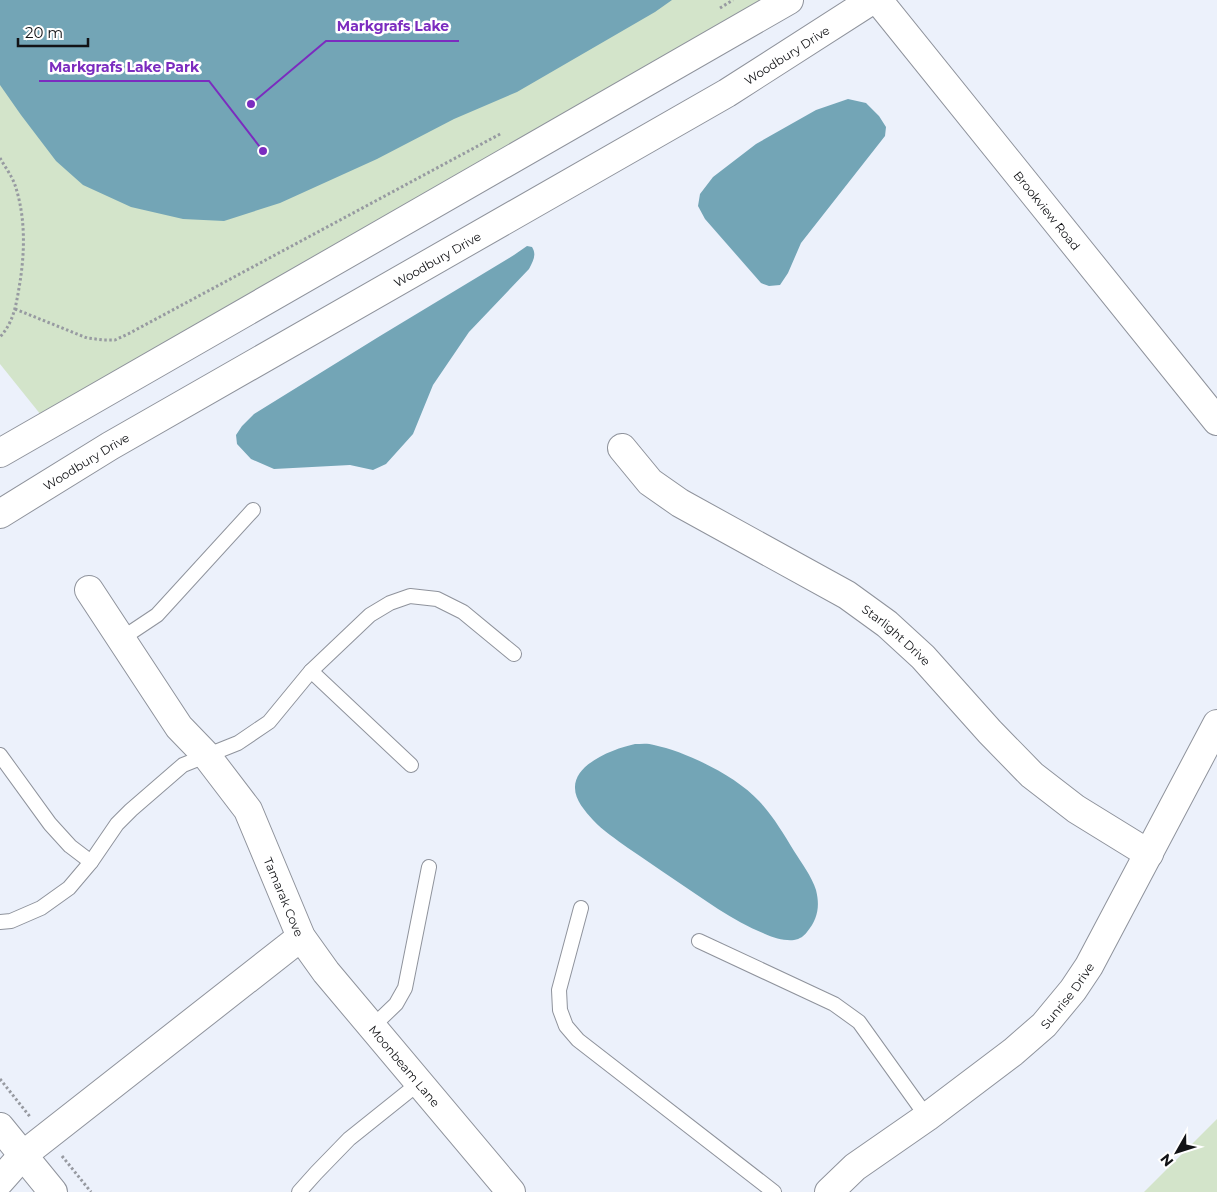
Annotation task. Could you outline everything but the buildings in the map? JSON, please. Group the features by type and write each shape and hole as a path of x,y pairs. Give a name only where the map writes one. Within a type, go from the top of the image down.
{"street":[{"path":"0,453 789,0"},
{"name":"Woodbury Drive","path":"0,514 110,446 727,93 872,0"},
{"name":"Brookview Road","path":"878,0 1217,421"},
{"name":"Starlight Drive","path":"622,448 650,482 680,503 846,595 888,624 923,657 990,732 1032,774 1076,809 1149,854"},
{"name":"Tamarak Cove","path":"0,1181 12,1158 301,937 248,810 206,755 179,727 89,590"},
{"name":"Sunrise Drive","path":"829,1192 855,1166 927,1117 1044,1026 1073,990 1089,966 1217,724"},
{"name":"Moonbeam Lane","path":"301,937 326,972 511,1192"},
{"path":"0,1127 12,1158 53,1192"}],"lane":[{"path":"121,639 157,615 253,510"},
{"path":"0,922 11,921 41,908 69,888 91,862 117,824 131,810 183,765 238,743 269,722 310,671 370,615 390,603 410,596 437,599 463,612 514,654"},
{"path":"310,671 411,765"},
{"path":"0,755 50,824 70,846 91,862"},
{"path":"372,1027 396,1004 405,988 428,867"},
{"path":"581,908 559,990 560,1010 566,1026 578,1040 774,1192"},
{"path":"699,941 834,1004 860,1022 927,1117"},
{"path":"299,1192 348,1139 418,1083"}],"path":[{"path":"716,10 733,0"},
{"path":"15,310 87,338 115,340 505,131"},
{"path":"0,158 15,183 22,210 24,240 24,265 15,310 6,330 0,337"},
{"path":"0,1080 17,1100"},
{"path":"71,1168 91,1192"}],"green space":[{"path":"0,0 789,0 49,425 0,364"},
{"path":"1217,1119 1217,1192 1144,1192"}],"water":[{"path":"0,0 672,0 655,12 517,92 454,119 377,159 280,203 224,221 183,219 131,207 83,185 56,161 0,85"},
{"path":"848,99 866,103 879,116 886,127 885,136 801,243 788,273 780,285 769,286 761,283 705,219 698,206 700,194 713,177 756,144 816,110"},
{"path":"527,246 532,247 534,253 529,269 469,332 433,385 413,434 386,464 373,470 350,465 274,469 251,459 237,444 236,435 254,414"},
{"path":"635,744 652,744 696,759 738,783 759,801 782,831 816,890 817,912 814,922 805,935 796,940 783,940 741,923 628,848 593,820 581,805 575,792 577,779 581,771 607,753"}],"place":[{"name":"Markgrafs Lake","path":"251,104"},
{"name":"Markgrafs Lake Park","path":"263,151"}]}
